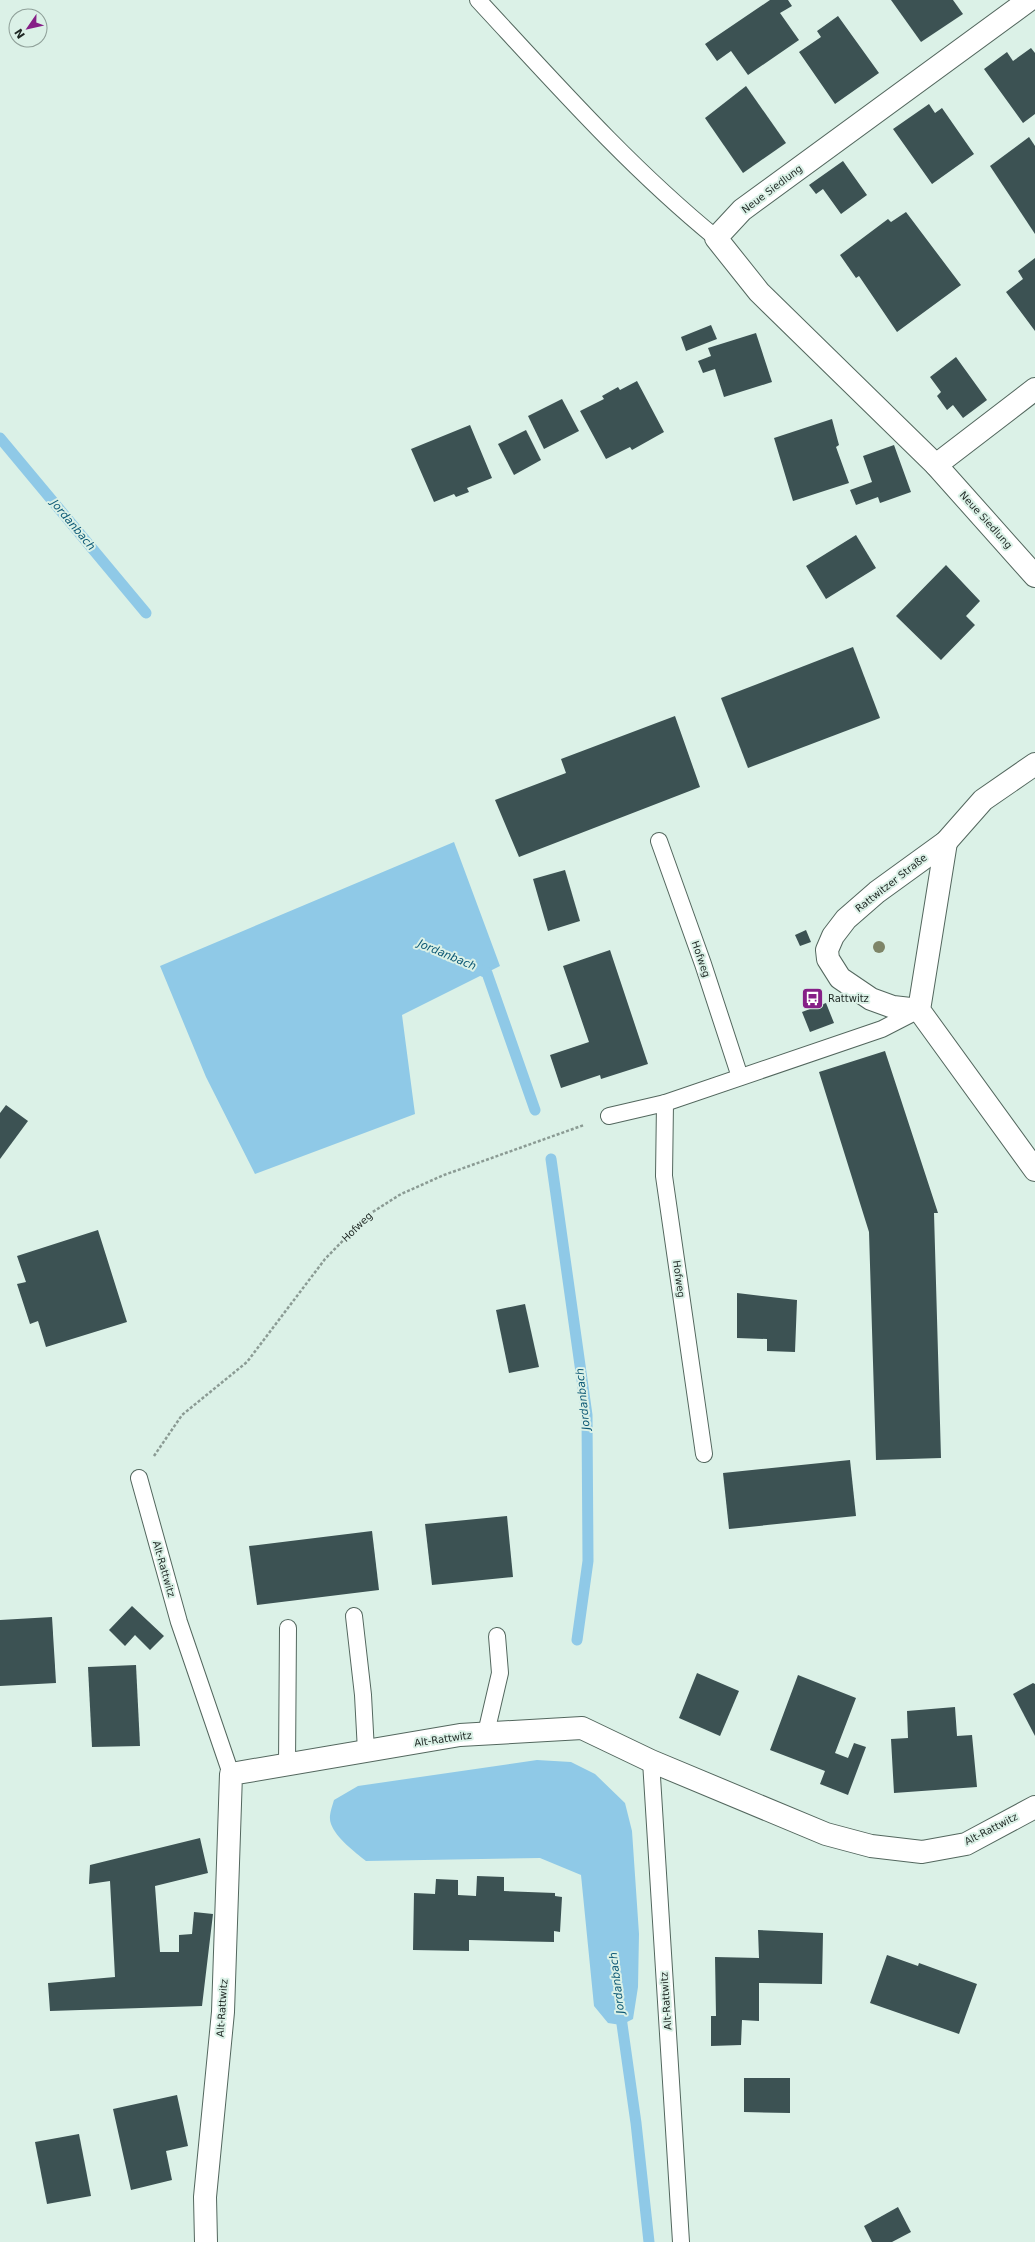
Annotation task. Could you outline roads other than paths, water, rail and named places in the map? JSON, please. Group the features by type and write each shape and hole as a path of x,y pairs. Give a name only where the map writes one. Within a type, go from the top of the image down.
{"street":[{"name":"Neue Siedlung","path":"1029,0 742,210 716,238 759,292 936,465 1035,576"},
{"path":"936,465 1035,389"},
{"name":"Rattwitzer Straße","path":"946,842 919,1010 893,1007 866,996 840,978 828,959 827,950 833,936 846,919 877,892 946,842 984,800 1035,764"},
{"path":"919,1010 1035,1170"},
{"name":"Alt-Rattwitz","path":"206,2242 205,2197 223,2012 231,1774 460,1735 582,1728 651,1761 826,1834 871,1846 922,1852 966,1844 1035,1807"}],"lane":[{"path":"478,0 572,103 671,198 716,238"},
{"name":"Hofweg","path":"659,841 703,964 740,1077"},
{"path":"609,1116 665,1103 882,1029 919,1010"},
{"name":"Hofweg","path":"665,1103 664,1176 704,1454"},
{"name":"Alt-Rattwitz","path":"139,1478 179,1622 231,1774"},
{"path":"354,1616 363,1695 366,1750"},
{"path":"288,1628 288,1764"},
{"path":"486,1734 500,1674 497,1636"},
{"name":"Alt-Rattwitz","path":"651,1761 681,2242"}],"water":[{"path":"454,842 500,966 402,1015 415,1114 255,1174 206,1077 160,966"},
{"path":"537,1760 571,1762 595,1774 625,1803 632,1831 639,1934 638,1987 633,2019 621,2025 608,2023 594,2006 581,1875 540,1858 366,1861 341,1839 333,1829 330,1821 331,1809 334,1800 358,1786"}],"waterway":[{"name":"Jordanbach","path":"0,438 146,613"},
{"name":"Jordanbach","path":"474,967 487,973 535,1110"},
{"name":"Jordanbach","path":"551,1159 587,1415 588,1561 577,1640"},
{"name":"Jordanbach","path":"620,2010 636,2123 649,2242"}],"place":[{"name":"Rattwitz","path":"812,998"}]}
